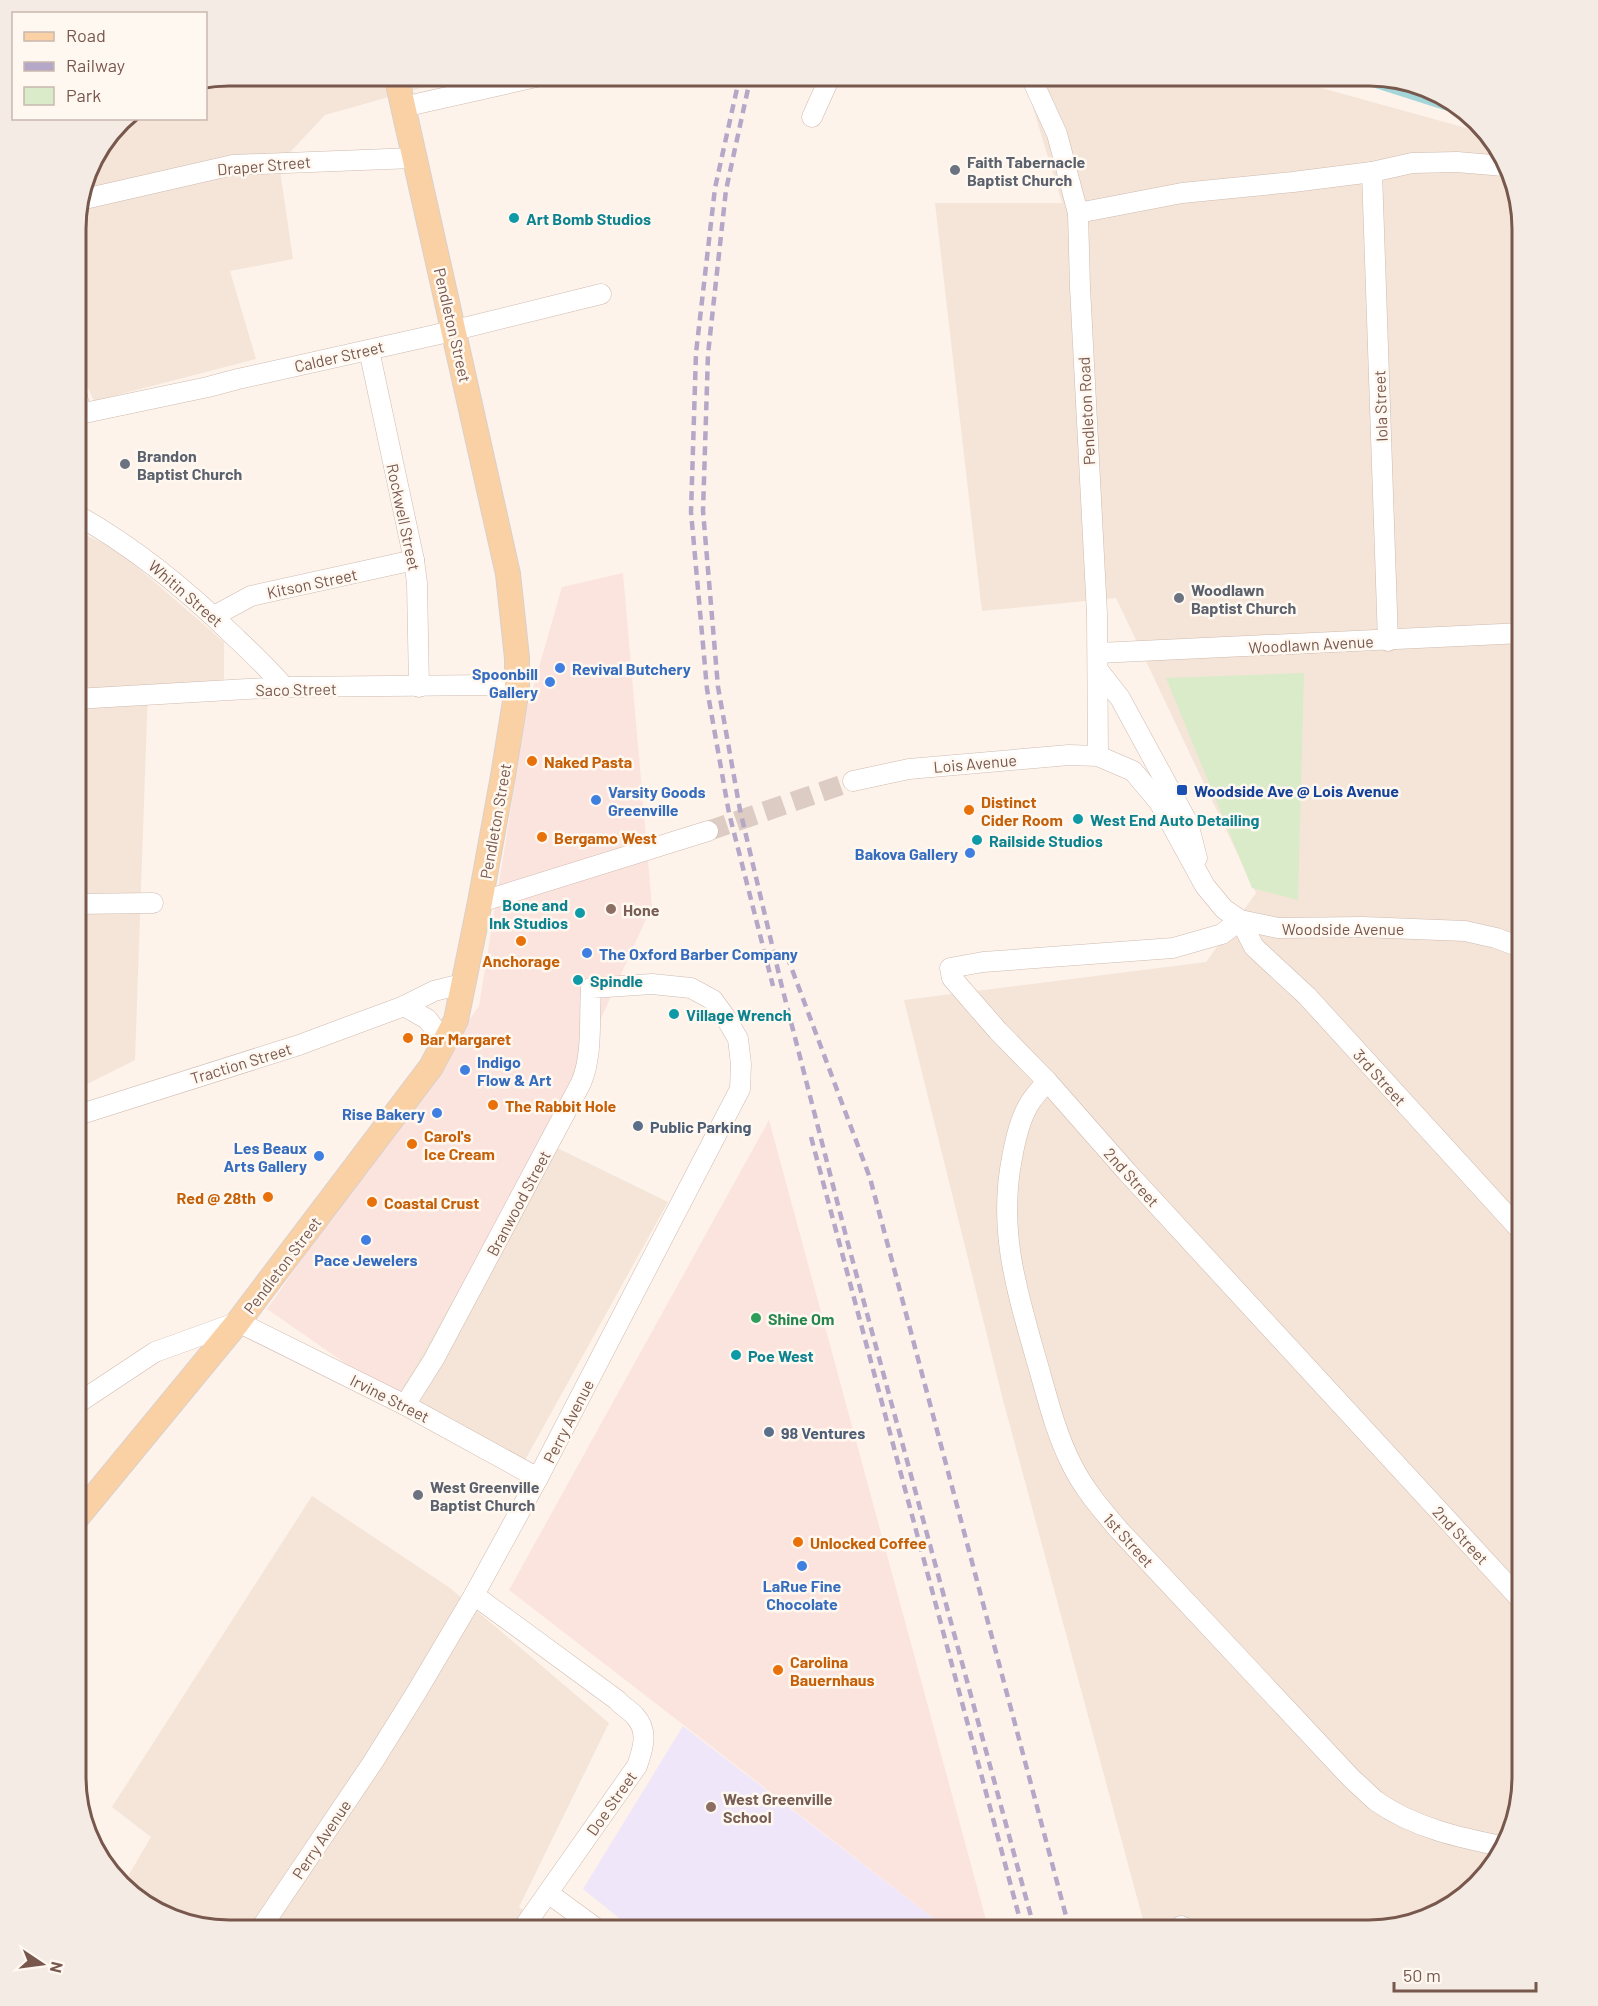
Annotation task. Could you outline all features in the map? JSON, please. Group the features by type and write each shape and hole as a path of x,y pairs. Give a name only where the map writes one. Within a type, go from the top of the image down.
{"main road":[{"name":"Pendleton Street","path":"86,1507 238,1322 424,1077 446,1043 456,1020 480,902 517,690 517,658 508,573 398,86"}],"street":[{"path":"403,107 496,86"},
{"path":"812,117 826,86"},
{"name":"Pendleton Road","path":"1035,86 1057,134 1078,213 1098,662 1098,756"},
{"name":"Draper Street","path":"89,198 233,165 414,158"},
{"path":"1078,213 1182,192 1293,182 1372,172 1404,164 1436,162 1498,166"},
{"name":"Iola Street","path":"1372,172 1388,641"},
{"name":"Calder Street","path":"86,412 208,387 601,294"},
{"name":"Rockwell Street","path":"369,350 414,560 417,583 418,687"},
{"name":"Whitin Street","path":"86,521 131,548 183,588 265,665 284,687"},
{"name":"Kitson Street","path":"214,616 251,596 414,560"},
{"name":"Woodlawn Avenue","path":"1098,662 1512,634"},
{"path":"1098,662 1188,823 1205,886"},
{"name":"Saco Street","path":"86,698 284,687 491,685 517,690"},
{"name":"Lois Avenue","path":"853,781 909,769 1069,755 1098,756"},
{"name":"Woodside Avenue","path":"1098,756 1133,771 1159,802 1205,886 1224,909 1240,920 1278,928 1363,927 1465,931 1512,944"},
{"path":"480,902 708,831"},
{"path":"86,904 153,903"},
{"name":"2nd Street","path":"1240,920 1222,934 1173,948 983,962 950,968 952,978 998,1031 1047,1081 1134,1180 1512,1590"},
{"name":"3rd Street","path":"1240,920 1254,947 1307,996 1512,1221"},
{"name":"Traction Street","path":"86,1113 299,1045 404,1006 434,991 462,984"},
{"name":"Perry Avenue","path":"266,1920 373,1762 474,1595 538,1478 740,1089 741,1064 738,1039 713,1000 692,987 652,984 591,988"},
{"name":"Branwood Street","path":"405,1405 434,1359 581,1083 587,1057 591,988"},
{"path":"404,1006 427,1019 446,1043"},
{"name":"1st Street","path":"1047,1081 1029,1104 1015,1142 1006,1217 1012,1266 1024,1317 1057,1432 1071,1465 1087,1491 1119,1530 1352,1779 1376,1800 1418,1824 1496,1845"},
{"path":"86,1398 155,1352 238,1322"},
{"name":"Irvine Street","path":"238,1322 405,1405 538,1478"},
{"name":"Doe Street","path":"474,1595 617,1700 635,1716 643,1727 644,1746 637,1766 529,1920"},
{"path":"548,1893 585,1920"}],"shaded area":[{"path":"428,86 325,115 279,164 293,259 230,271 256,359 94,401 86,384 88,200 96,174 105,157 127,127 135,120 207,120 207,87"},
{"path":"1026,86 1314,86 1474,130 1498,165 1510,200 1512,219 1512,1787 1510,1806 1498,1841 1477,1872 1449,1896 1433,1906 1407,1916 1370,1920 1143,1920 1003,1400 904,1000 1206,962 1256,893 1116,598 982,611 935,203 1062,203"},
{"path":"86,536 115,548 224,642 224,686 148,688 135,1060 86,1084"},
{"path":"623,573 652,906 545,1142 395,1398 267,1309 479,1006 527,709 562,587"},
{"name":"Poe West","path":"769,1120 986,1920 936,1920 509,1590"},
{"path":"545,1142 668,1202 520,1469 395,1398"},
{"path":"312,1496 450,1588 609,1723 519,1907 536,1920 219,1920 200,1918 165,1906 127,1878 151,1837 112,1807"},
{"name":"West Greenville School","path":"683,1726 936,1920 621,1920 583,1889"}],"green space":[{"path":"1304,673 1298,900 1252,888 1166,678"}],"waterway":[{"path":"1378,86 1444,107"}],"tunnel":[{"path":"708,831 853,781"}],"railway":[{"path":"738,86 715,188 696,353 691,512 707,689 729,813 773,986"},
{"path":"749,86 726,190 708,354 703,511 718,687 740,810 782,987 847,1240 1032,1920"},
{"path":"787,956 870,1178 1067,1920"},
{"path":"811,1137 1020,1920"}],"place":[{"name":"Faith Tabernacle Baptist Church","path":"955,170"},
{"name":"Art Bomb Studios","path":"514,218"},
{"name":"Brandon Baptist Church","path":"125,464"},
{"name":"Woodlawn Baptist Church","path":"1179,598"},
{"name":"Revival Butchery","path":"560,668"},
{"name":"Spoonbill Gallery","path":"550,682"},
{"name":"Naked Pasta","path":"532,761"},
{"name":"Woodside Ave @ Lois Avenue","path":"1182,790"},
{"name":"Varsity Goods Greenville","path":"596,800"},
{"name":"Distinct Cider Room","path":"969,810"},
{"name":"West End Auto Detailing","path":"1078,819"},
{"name":"Bergamo West","path":"542,837"},
{"name":"Railside Studios","path":"977,840"},
{"name":"Bakova Gallery","path":"970,853"},
{"name":"Hone","path":"611,909"},
{"name":"Bone and Ink Studios","path":"580,913"},
{"name":"Anchorage","path":"521,941"},
{"name":"The Oxford Barber Company","path":"587,953"},
{"name":"Spindle","path":"578,980"},
{"name":"Village Wrench","path":"674,1014"},
{"name":"Bar Margaret","path":"408,1038"},
{"name":"Indigo Flow & Art","path":"465,1070"},
{"name":"The Rabbit Hole","path":"493,1105"},
{"name":"Rise Bakery","path":"437,1113"},
{"name":"Public Parking","path":"638,1126"},
{"name":"Carol's Ice Cream","path":"412,1144"},
{"name":"Les Beaux Arts Gallery","path":"319,1156"},
{"name":"Red @ 28th","path":"268,1197"},
{"name":"Coastal Crust","path":"372,1202"},
{"name":"Pace Jewelers","path":"366,1240"},
{"name":"Shine Om","path":"756,1318"},
{"name":"Poe West","path":"736,1355"},
{"name":"98 Ventures","path":"769,1432"},
{"name":"West Greenville Baptist Church","path":"418,1495"},
{"name":"Unlocked Coffee","path":"798,1542"},
{"name":"LaRue Fine Chocolate","path":"802,1566"},
{"name":"Carolina Bauernhaus","path":"778,1670"},
{"name":"West Greenville School","path":"711,1807"}]}
